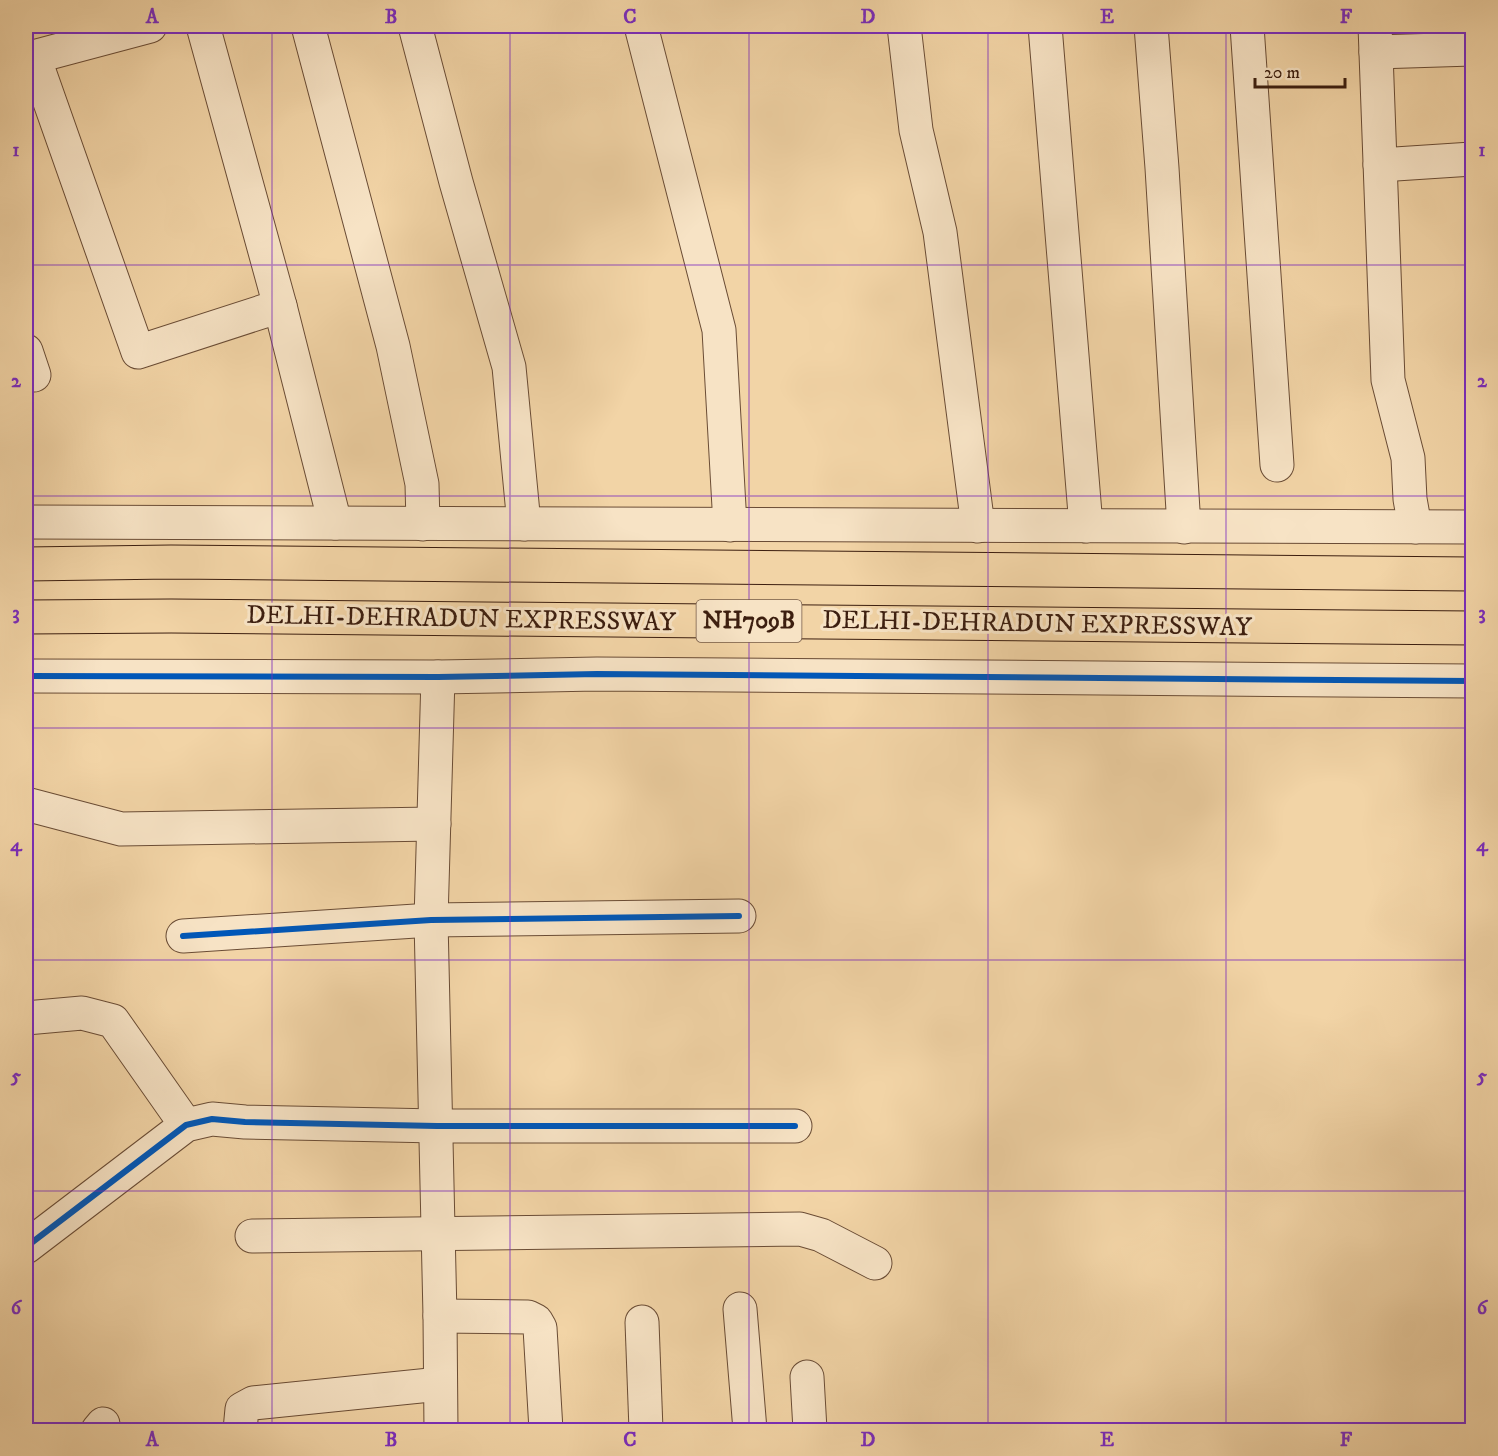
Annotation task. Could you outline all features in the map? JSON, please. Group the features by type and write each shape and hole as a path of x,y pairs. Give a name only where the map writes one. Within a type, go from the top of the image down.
{"highway":[{"name":"DELHI-DEHRADUN EXPRESSWAY","path":"26,564 171,562 1473,574"},
{"name":"DELHI-DEHRADUN EXPRESSWAY","path":"26,617 195,616 1473,628"}],"street":[{"path":"150,26 30,58 138,352 280,306"},
{"path":"204,26 280,306 335,523"},
{"path":"308,26 393,346 422,484 423,524"},
{"path":"415,26 456,182 509,367 524,524"},
{"path":"641,26 719,330 730,525"},
{"path":"904,26 916,130 940,232 978,526"},
{"path":"1045,26 1086,526"},
{"path":"1151,26 1184,527"},
{"path":"1247,26 1277,465"},
{"path":"1412,513 1408,458 1388,380 1376,39 1473,49"},
{"path":"1380,165 1473,159"},
{"path":"26,522 1184,527 1412,513 1473,527"},
{"path":"26,676 609,674 1473,681"},
{"path":"438,676 431,920 437,1126 441,1431"},
{"path":"26,804 121,829 434,824"},
{"path":"183,936 431,920 739,916"},
{"path":"26,1018 82,1013 113,1021 186,1125"},
{"path":"26,1247 186,1125 212,1119 245,1122 437,1126 795,1126"},
{"path":"252,1236 800,1229 821,1235 875,1263"},
{"path":"740,1309 750,1431"},
{"path":"440,1316 528,1317 536,1320 540,1328 546,1431"},
{"path":"642,1322 646,1431"},
{"path":"807,1377 810,1431"},
{"path":"240,1431 242,1409 254,1403 440,1384"}],"cycle path":[{"path":"26,676 438,677 597,674 1472,681"},
{"path":"183,936 431,920 739,916"},
{"path":"26,1247 186,1125 212,1119 245,1122 437,1126 795,1126"}]}
